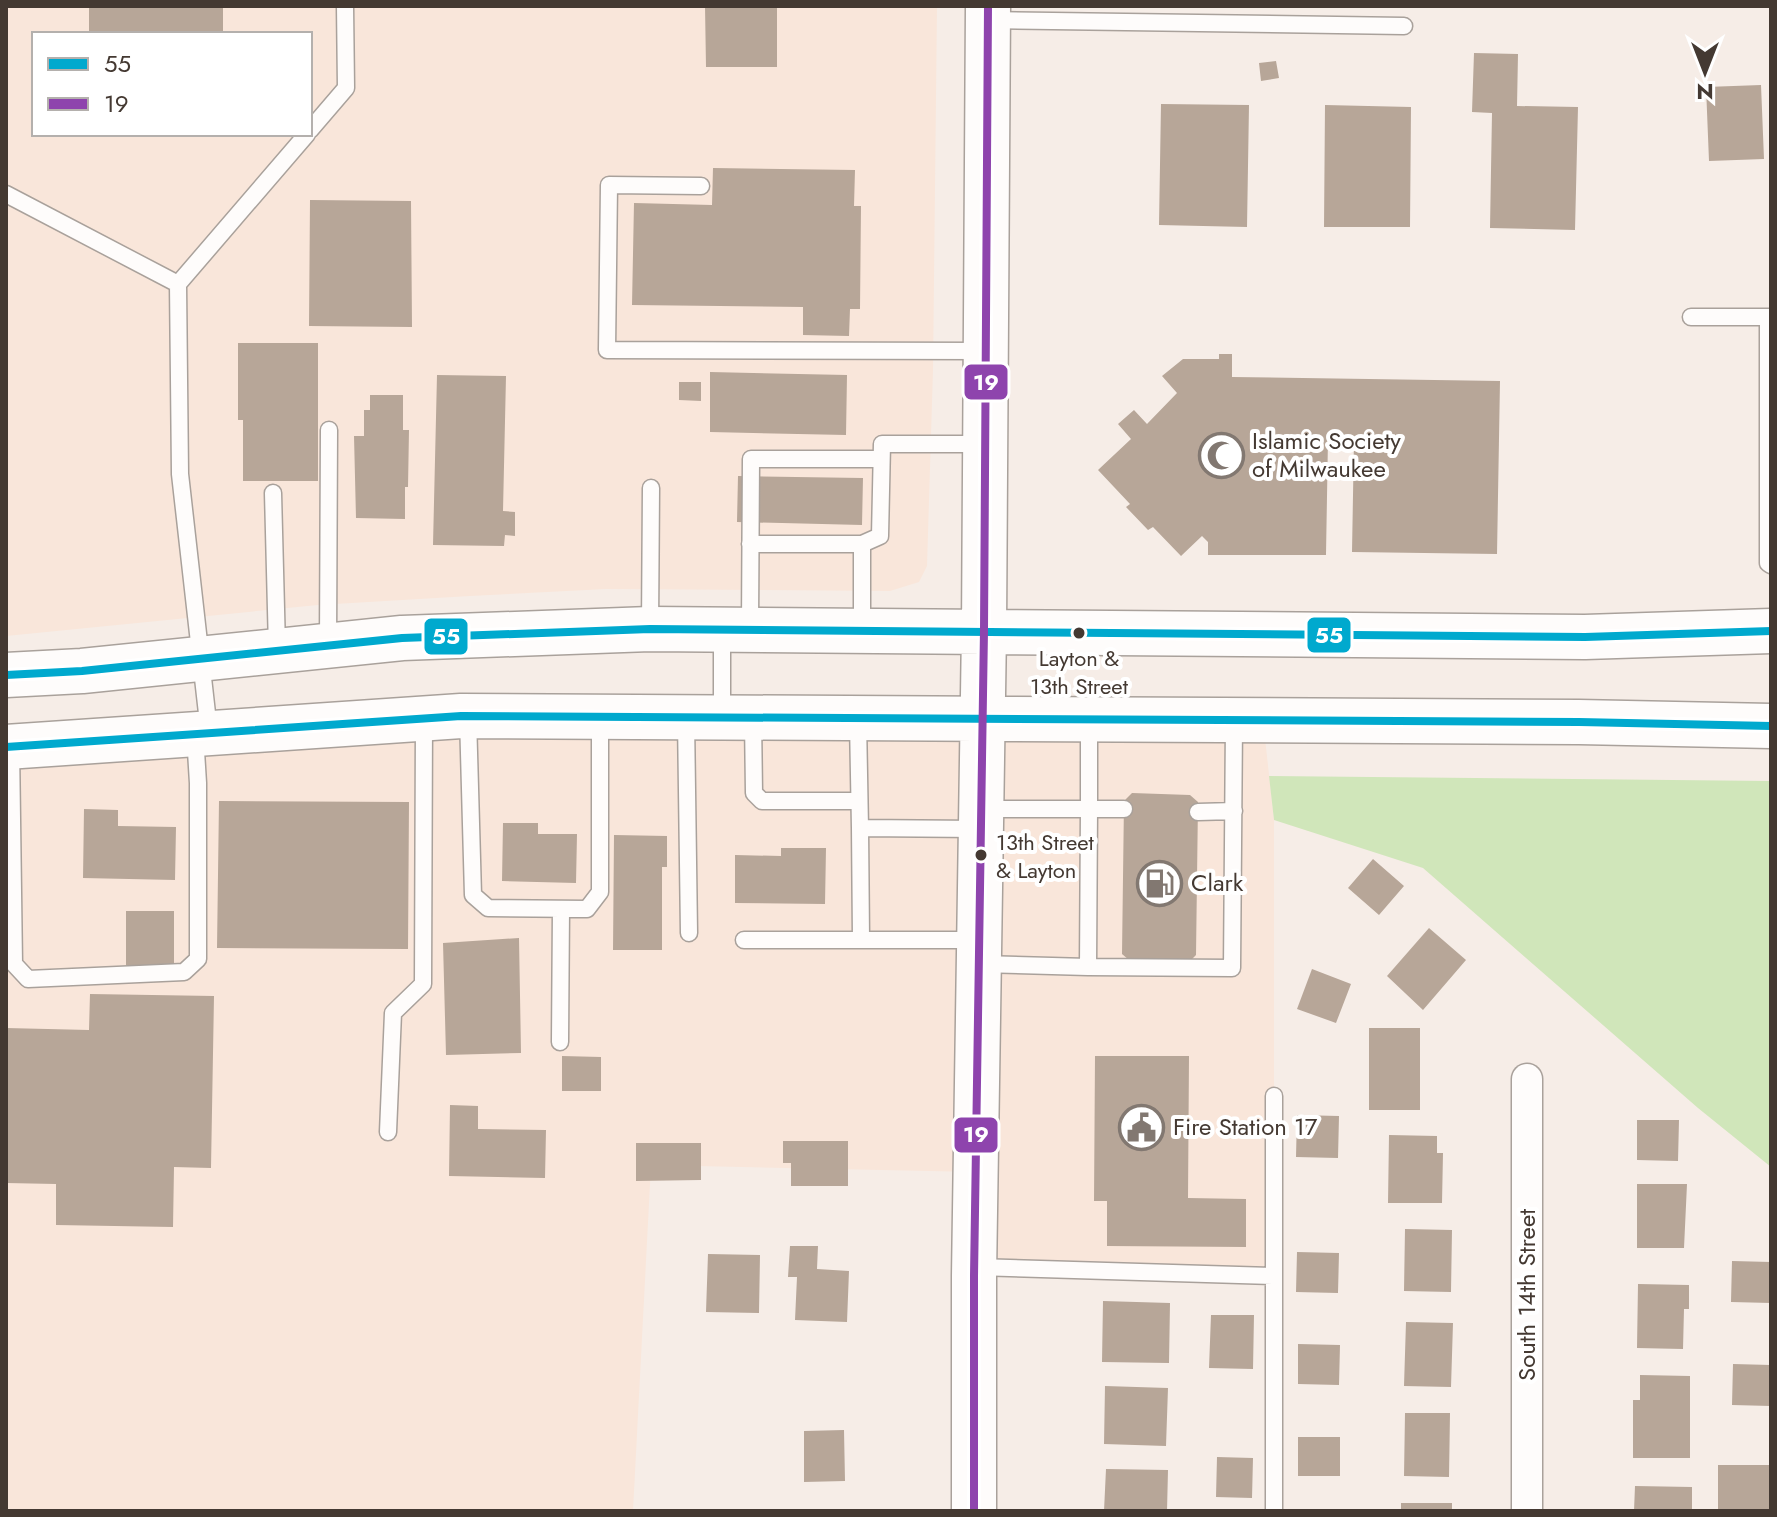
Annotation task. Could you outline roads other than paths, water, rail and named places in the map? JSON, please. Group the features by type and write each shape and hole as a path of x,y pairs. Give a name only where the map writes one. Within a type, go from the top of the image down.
{"main road":[{"path":"974,1511 988,13"},
{"path":"6,675 82,671 328,645 501,633 650,629 1585,637 1771,631"},
{"path":"8,747 468,716 982,717 1771,726"}],"street":[{"name":"South 14th Street","path":"1527,1079 1527,1511"}],"lane":[{"path":"312,127 346,88 345,6"},
{"path":"988,13 1404,26"},
{"path":"8,747 14,964 28,979 184,972 198,959 202,658 180,474 178,284 305,136"},
{"path":"701,186 609,185 607,350 985,351"},
{"path":"6,194 178,284"},
{"path":"1691,317 1770,317 1768,563 1771,565"},
{"path":"328,645 329,430"},
{"path":"750,544 862,544 880,536 882,444 984,444"},
{"path":"689,933 720,717 750,544 751,459 881,459"},
{"path":"650,629 651,488"},
{"path":"273,493 277,650"},
{"path":"862,544 862,629"},
{"path":"468,716 473,895 488,908 561,909 587,909 600,892 600,717"},
{"path":"720,717 754,793 762,801 859,801"},
{"path":"857,717 861,939"},
{"path":"388,1132 393,1013 423,984 424,719"},
{"path":"1088,967 1089,719"},
{"path":"744,940 861,939 1088,967 1232,968 1234,720"},
{"path":"860,828 1089,809 1124,809"},
{"path":"1198,812 1234,811"},
{"path":"560,1042 561,909"},
{"path":"1274,1096 1274,1511"},
{"path":"975,1267 1274,1276"}],"place":[{"name":"Islamic Society of Milwaukee","path":"1221,455"},
{"name":"Layton & 13th Street","path":"1079,633"},
{"name":"13th Street & Layton","path":"981,855"},
{"name":"Clark","path":"1160,883"},
{"name":"Fire Station 17","path":"1142,1127"}]}
